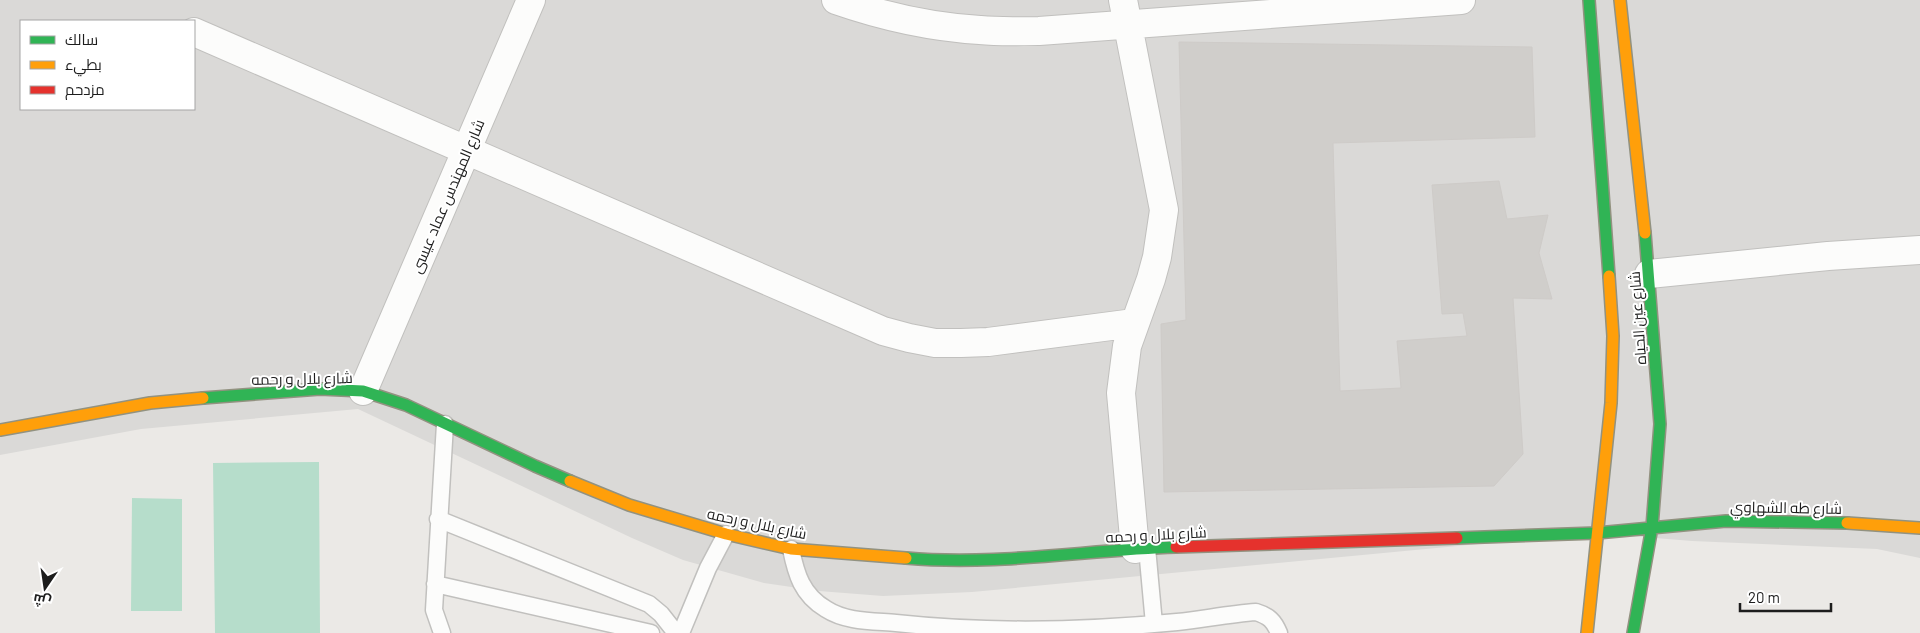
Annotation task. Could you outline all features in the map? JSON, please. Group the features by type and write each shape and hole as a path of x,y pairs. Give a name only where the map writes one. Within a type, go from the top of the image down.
{"street":[{"name":"شارع المهندس عماد عيسى","path":"363,391 532,0"},
{"path":"836,0 866,10 923,23 980,30 1039,31 1126,12 1461,0"},
{"name":"شارع عين الحياه","path":"1587,633 1611,403 1613,336 1589,0"},
{"name":"شارع عين الحياه","path":"1620,0 1649,274 1660,424 1652,527 1634,633"},
{"path":"1126,12 1164,210 1158,257 1134,323 1126,354 1122,393 1141,549"},
{"path":"195,32 883,330 909,338 935,342 979,342 1134,323"},
{"path":"1649,274 1828,256 1920,250"},
{"name":"شارع بلال و رحمه","path":"0,430 150,403 320,389 363,391 406,405 535,466 629,505 726,534 791,549 926,560 1027,558 1141,549 1597,533"},
{"name":"شارع طه الشهاوي","path":"1597,533 1726,521 1864,523 1920,528"}],"lane":[{"path":"442,633 434,610 445,424"},
{"path":"438,519 649,604 661,614 676,633"},
{"path":"682,633 708,568 726,534"},
{"path":"791,549 796,573 808,594 826,610 849,618 915,625 1047,630 1154,624 1256,612 1268,616 1276,624 1279,633"},
{"path":"1141,549 1154,624"},
{"path":"436,584 651,633"}],"shaded area":[{"path":"0,0 1920,0 1920,558 1877,549 1692,541 1594,533 972,592 883,596 819,591 764,583 683,560 632,538 358,409 141,429 0,455"}],"green space":[{"path":"319,462 320,633 215,633 213,463"},
{"path":"132,498 182,499 182,611 131,611"}],"building":[{"path":"1179,42 1532,47 1535,137 1333,143 1340,391 1401,388 1397,341 1467,336 1463,313 1442,314 1432,185 1499,181 1507,219 1548,215 1539,253 1552,299 1513,298 1523,454 1494,486 1164,492 1161,324 1186,320"}],"traffic: fast":[{"path":"1589,0 1609,276"},
{"path":"1633,633 1652,527 1660,424 1645,233"},
{"path":"203,398 320,389 363,391 406,405 570,481"},
{"path":"1457,538 1597,533 1726,521 1847,523"},
{"path":"906,558 940,560 1007,559 1176,547"}],"traffic: slow":[{"path":"1620,0 1645,233"},
{"path":"1587,633 1611,403 1613,336 1609,276"},
{"path":"0,430 150,403 203,398"},
{"path":"570,481 629,505 726,534 791,549 906,558"},
{"path":"1847,523 1920,528"}],"traffic: jam":[{"path":"1176,547 1457,538"}]}
